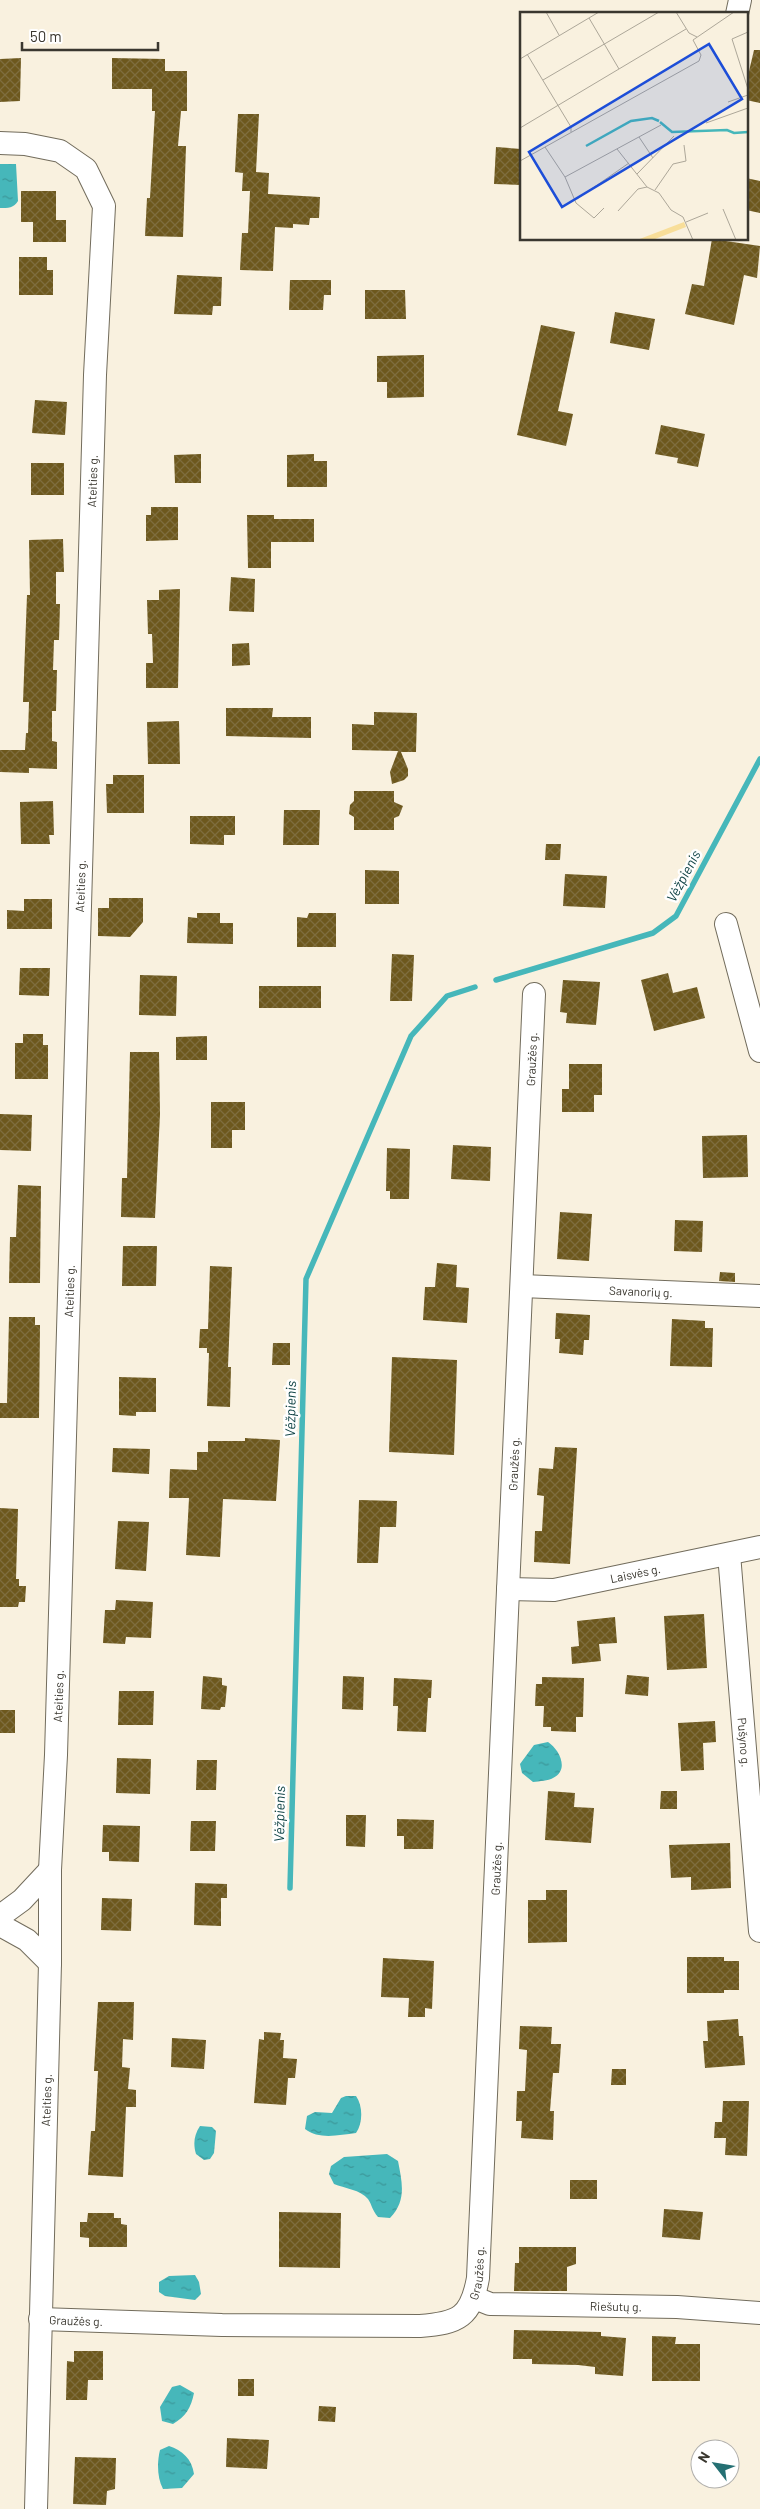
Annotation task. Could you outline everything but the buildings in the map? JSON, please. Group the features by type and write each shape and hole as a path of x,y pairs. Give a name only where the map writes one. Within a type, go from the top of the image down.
{"street":[{"name":"Ateities g.","path":"0,143 25,144 60,151 86,169 104,206 95,375 56,1756 50,1870 50,1963 36,2509"},
{"path":"726,924 760,1051"},
{"name":"Graužės g.","path":"40,2319 222,2325 442,2325 463,2315 475,2298 478,2278 534,994"},
{"name":"Savanorių g.","path":"522,1286 760,1296"},
{"name":"Laisvės g.","path":"508,1590 554,1590 760,1548"},
{"name":"Pušyno g.","path":"729,1554 760,1931"},
{"path":"0,1916 22,1900 50,1870"},
{"path":"0,1925 27,1940 50,1963"},
{"name":"Riešutų g.","path":"475,2298 490,2304 678,2307 760,2313"}],"water":[{"path":"0,164 16,164 18,201 15,205 8,208 0,208"},
{"path":"548,1742 559,1754 562,1765 561,1770 551,1779 533,1782 522,1773 520,1764 534,1745"},
{"path":"356,2096 360,2105 361,2120 356,2133 323,2136 316,2135 305,2129 307,2116 315,2112 332,2113 341,2098"},
{"path":"200,2126 212,2127 216,2131 214,2153 210,2159 204,2160 196,2154 196,2133"},
{"path":"387,2154 398,2161 402,2184 399,2205 390,2218 378,2217 365,2196 357,2191 334,2184 329,2174 331,2166 344,2157"},
{"path":"195,2275 199,2282 201,2294 195,2300 165,2296 159,2292 159,2282 169,2276"},
{"path":"180,2385 194,2393 185,2415 173,2424 162,2421 160,2407 172,2387"},
{"path":"169,2446 186,2456 193,2469 194,2474 182,2488 163,2489 161,2485 158,2470 160,2450"}],"waterway":[{"name":"Vėžpienis","path":"496,980 653,933 676,916 760,759"},
{"name":"Vėžpienis","path":"290,1888 306,1279 411,1036 447,996 475,987"}]}
